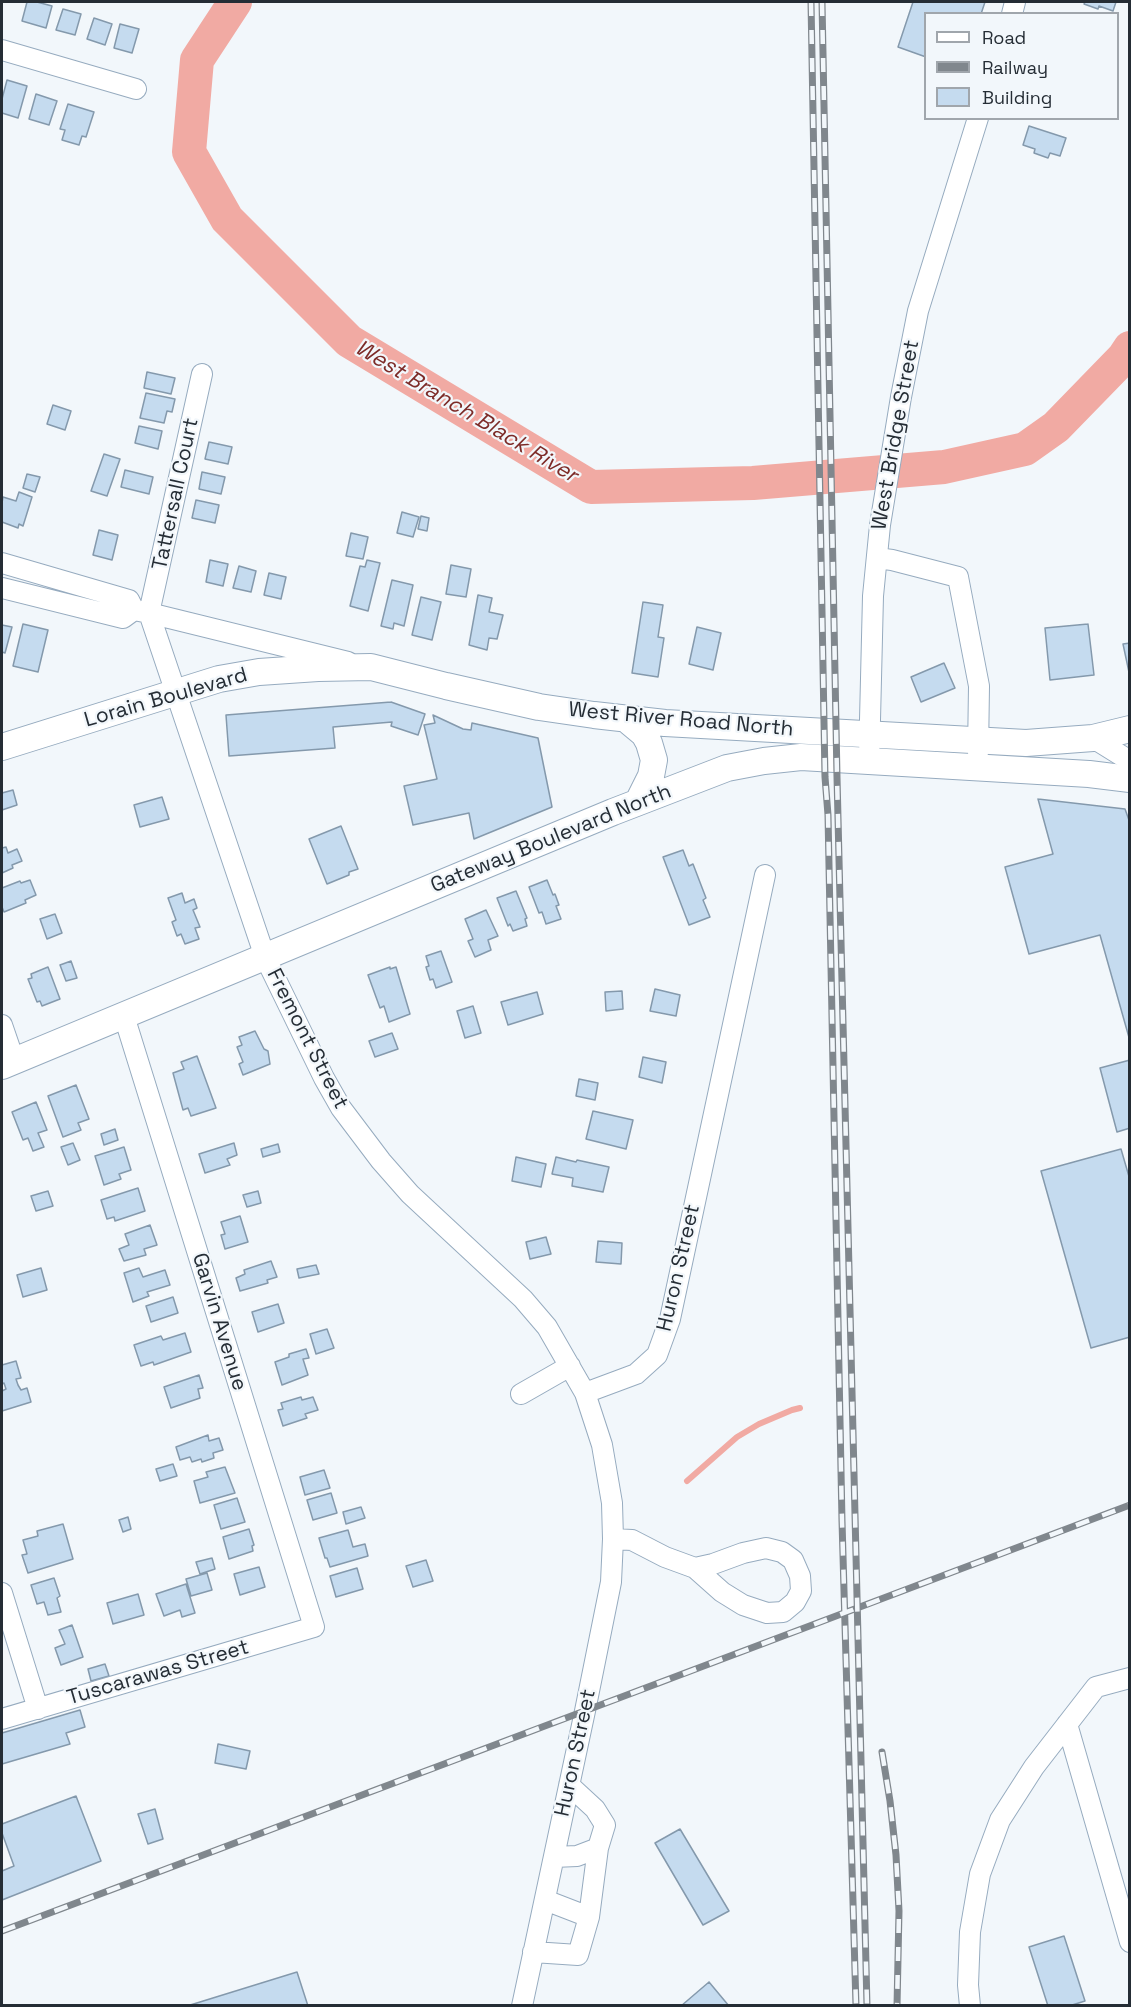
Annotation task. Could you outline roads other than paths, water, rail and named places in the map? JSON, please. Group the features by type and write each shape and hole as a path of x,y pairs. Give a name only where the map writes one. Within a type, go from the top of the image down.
{"main road":[{"name":"West River Road North","path":"371,667 539,706 626,719 696,725 1026,743 1093,738 1130,729"},
{"name":"Lorain Boulevard","path":"2,747 219,679 259,672 371,667"},
{"path":"626,719 644,734 654,760 651,776 638,802"},
{"name":"Gateway Boulevard North","path":"8,1063 638,802 727,768 801,757 1089,774 1130,779"}],"street":[{"path":"2,50 136,89"},
{"name":"West Bridge Street","path":"869,761 868,735 876,558 901,397 918,311 977,120"},
{"name":"Tattersall Court","path":"142,611 202,374"},
{"path":"876,558 958,577 979,686 978,767"},
{"name":"West River Road North","path":"2,562 129,600 142,611 371,667"},
{"name":"West River Road North","path":"2,588 123,618 142,611"},
{"name":"Fremont Street","path":"142,611 177,691 266,957 324,1078 358,1133 410,1194 523,1299 546,1327 585,1393"},
{"path":"1093,738 1130,761"},
{"name":"Huron Street","path":"522,2006 611,1582 614,1539 612,1503 602,1445 585,1393 636,1374 657,1354 670,1319 765,875"},
{"name":"Garvin Avenue","path":"124,1016 314,1627"},
{"path":"2,1025 8,1063"},
{"path":"521,1394 570,1366"},
{"path":"614,1539 632,1540 665,1557 695,1568 722,1592 743,1605 767,1613 783,1612 795,1602 801,1591 800,1576 793,1560 782,1552 766,1548 695,1568"},
{"path":"2,1593 38,1709"},
{"name":"Tuscarawas Street","path":"2,1719 314,1627"},
{"path":"970,2006 968,1985 970,1932 980,1874 1000,1820 1034,1767 1096,1687 1130,1678"},
{"path":"1067,1724 1130,1942"},
{"path":"533,1952 578,1955 589,1917 598,1848 605,1824 595,1809 569,1785"},
{"path":"554,1857 577,1856 598,1848"},
{"path":"544,1900 589,1917"}],"waterway":[{"name":"West Branch Black River","path":"235,2 197,60 189,152 227,219 349,341 591,487 753,483 944,467 1025,449 1056,427 1130,348"},
{"path":"687,1481 737,1437 759,1424 800,1408"}],"railway":[{"path":"811,2 825,777 828,815 842,1521 856,2006"},
{"path":"822,2 837,777 867,2006"},
{"path":"2,1931 1130,1505"},
{"path":"882,1752 896,1855 899,1911 897,2006"}]}
